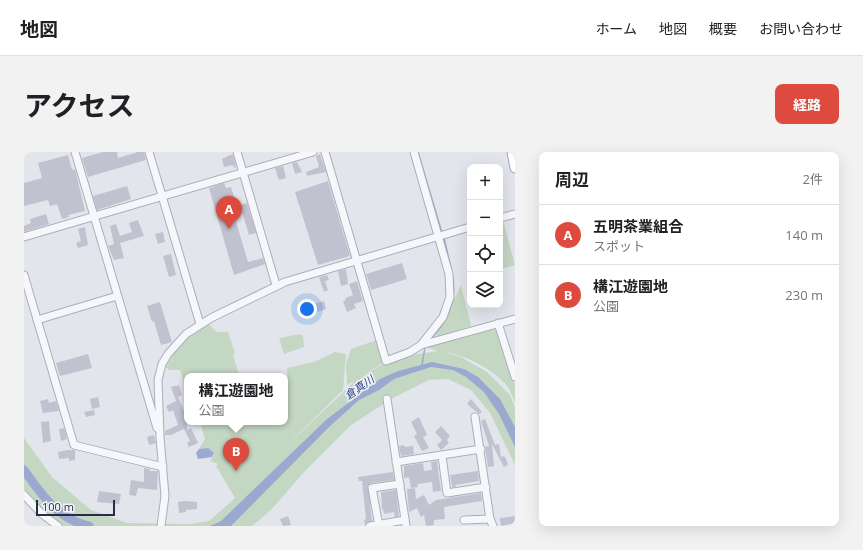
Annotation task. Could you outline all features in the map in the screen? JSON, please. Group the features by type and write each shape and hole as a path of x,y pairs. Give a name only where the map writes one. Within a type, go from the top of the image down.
{"street":[{"path":"75,152 160,437"},
{"path":"149,152 200,324"},
{"path":"237,152 276,285"},
{"path":"24,237 313,152"},
{"path":"325,152 386,361 410,352 422,345 515,318"},
{"path":"414,152 442,235 449,274 450,297 443,317 422,345"},
{"path":"503,217 515,214"},
{"path":"161,524 165,496 160,437 158,380 162,364 175,344 200,324 276,285 467,228"},
{"path":"24,275 74,445 163,467"},
{"path":"37,320 118,296"},
{"path":"498,324 515,377"},
{"path":"370,526 406,523 387,399"},
{"path":"475,417 481,449 490,519 493,526"},
{"path":"396,462 481,449"},
{"path":"442,456 447,493 486,486"},
{"path":"379,526 372,488 400,484"},
{"path":"24,495 42,514 58,526"},
{"path":"464,520 490,519"}],"green space":[{"path":"503,220 515,265 503,269"},
{"path":"461,285 471,326 435,339"},
{"path":"206,322 217,332 228,332 235,353 233,354 238,373 184,373 184,382 180,370 169,370 166,367 180,343"},
{"path":"497,326 515,385 515,403 509,389 489,370 462,356 445,352 461,357 487,372 510,395 515,408 515,465 490,413 471,390 448,379 429,380 393,398 351,425 306,470 271,510 252,526 60,526 31,500 24,489 24,438 52,477 91,510 127,523 190,524 209,521 235,498 216,466 218,464 210,461 214,455 208,448 199,449 205,439 201,425 288,425 287,368 314,362 335,352 346,354 343,390 281,451 355,381 347,385 346,364 351,349 377,340 384,362 359,378 393,358 438,351 428,348 427,346"},
{"path":"300,334 303,336 304,347 284,354 279,338"}],"water":[{"path":"432,362 464,369 478,377 500,399 515,427 515,447 499,414 484,392 466,377 453,370 431,367 394,379 379,390 359,400 329,427 231,526 210,526 221,521 327,419 380,379 398,371"},
{"path":"208,448 214,453 212,457 198,459 196,453 199,449"},
{"path":"24,464 40,492 39,494 24,474"}],"building":[{"path":"103,152 117,152 118,158 138,152 144,152 146,160 88,177 82,158"},
{"path":"320,154 326,172 307,176 306,172 319,167 316,156"},
{"path":"68,155 72,170 75,169 85,211 68,215 69,217 62,219 57,204 50,206 48,200 24,206 24,183 42,178 38,163"},
{"path":"233,155 236,167 234,168 233,165 224,167 222,159"},
{"path":"297,162 302,172 295,174 292,163"},
{"path":"283,166 286,178 279,180 275,168"},
{"path":"328,181 350,256 318,265 295,192"},
{"path":"224,183 226,188 231,187 235,200 230,201 248,262 263,258 265,264 234,275 209,188"},
{"path":"127,186 131,199 97,210 93,196"},
{"path":"247,203 256,233 249,235 240,205"},
{"path":"46,214 49,224 24,232 24,226 31,223 30,219"},
{"path":"138,220 144,236 120,243 124,258 114,260 108,246 114,244 110,226 116,224 120,236 132,232 129,223"},
{"path":"85,227 88,245 78,248 76,243 81,241 78,229"},
{"path":"163,232 165,242 158,244 155,234"},
{"path":"171,254 176,275 169,277 163,256"},
{"path":"402,263 407,279 371,290 366,274"},
{"path":"346,269 348,284 341,286 338,271"},
{"path":"327,275 329,280 325,281 328,290 324,292 319,277"},
{"path":"357,281 363,301 354,304 356,308 347,312 343,301 346,300 345,298 353,295 349,284"},
{"path":"309,300 310,305 324,301 326,309 317,312 316,308 303,311 301,302"},
{"path":"160,302 172,342 161,345 154,321 152,322 147,306"},
{"path":"88,354 92,368 60,376 56,363"},
{"path":"179,385 182,395 178,397 184,411 184,425 187,425 187,430 191,428 198,443 189,447 187,443 190,441 184,429 171,435 165,435 165,431 178,425 173,410 169,412 166,406 176,401 171,387"},
{"path":"98,397 100,407 92,409 90,399"},
{"path":"48,399 49,403 56,401 59,411 43,413 40,401"},
{"path":"471,399 482,412 479,414 467,404"},
{"path":"94,410 95,415 86,417 84,412"},
{"path":"419,417 427,435 423,437 429,448 422,451 414,436 417,434 411,422"},
{"path":"485,419 495,445 499,444 501,457 504,456 506,459 508,465 504,467 492,444 494,466 488,467 485,447 489,446 481,421"},
{"path":"49,421 51,441 43,443 41,422"},
{"path":"441,426 450,436 447,440 449,443 441,450 437,445 442,440 435,432"},
{"path":"64,428 67,439 61,441 59,429"},
{"path":"154,435 156,443 149,445 147,437"},
{"path":"404,445 405,447 413,446 414,454 401,456 399,446"},
{"path":"75,450 75,460 69,461 69,458 59,459 58,452"},
{"path":"437,461 441,491 433,492 432,482 417,484 418,487 411,488 409,477 404,478 404,466 423,463 424,471 432,470 431,462"},
{"path":"144,468 150,469 150,471 158,471 157,490 138,488 136,496 129,495 131,480 144,482"},
{"path":"478,471 479,481 455,485 456,487 452,487 450,475"},
{"path":"393,472 394,480 371,483 368,486 372,521 365,525 364,520 366,519 362,481 359,481 358,477"},
{"path":"415,488 416,499 424,495 429,505 436,500 481,493 482,501 444,507 445,519 434,520 434,525 426,526 424,515 421,517 417,508 409,512 407,489"},
{"path":"396,490 399,516 395,517 394,512 384,514 382,509 381,492"},
{"path":"99,491 121,494 119,504 97,502"},
{"path":"178,502 197,502 197,509 186,510 186,512 179,513"},
{"path":"288,516 291,525 283,526 280,519"},
{"path":"515,516 515,523 501,526 500,518"}],"waterway":[{"path":"418,152 442,233"},
{"path":"444,238 451,268"},
{"path":"430,340 442,325 450,310 454,292 452,273"},
{"path":"422,365 425,347"},
{"name":"倉真川","path":"24,470 37,488 59,512 78,523 89,526"}],"place":[{"name":"五明茶業組合","path":"229,229"},
{"name":"構江遊園地","path":"236,471"}]}
